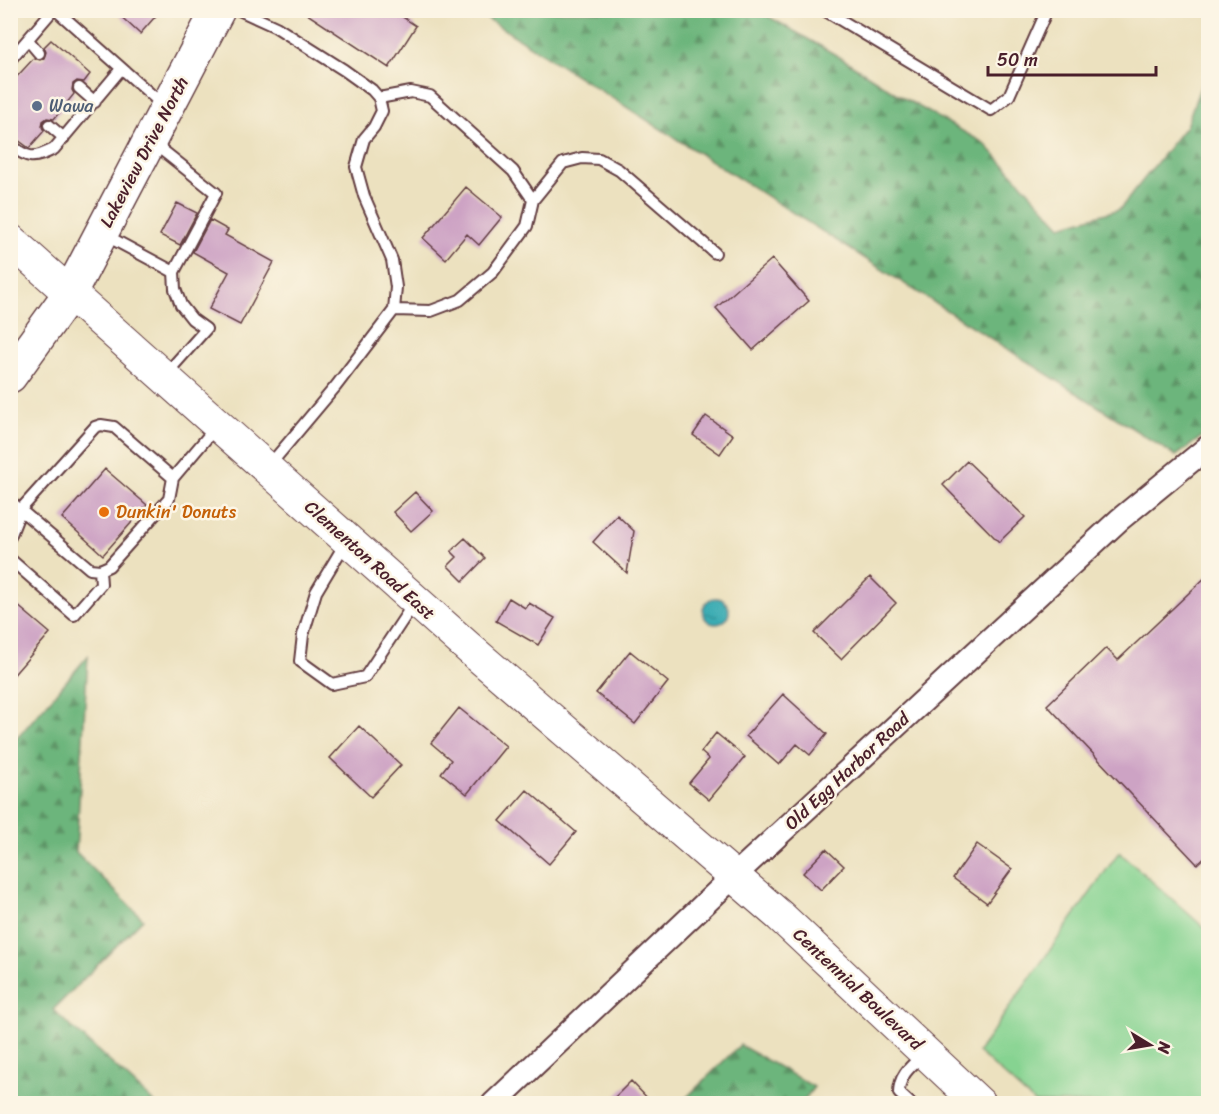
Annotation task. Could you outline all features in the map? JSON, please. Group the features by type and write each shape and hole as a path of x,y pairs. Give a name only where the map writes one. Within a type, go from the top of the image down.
{"main road":[{"name":"Lakeview Drive North","path":"10,376 70,293 218,10"},
{"name":"Clementon Road East","path":"10,240 416,601 734,876"},
{"name":"Centennial Boulevard","path":"734,876 780,916 980,1104"}],"street":[{"name":"Old Egg Harbor Road","path":"494,1104 734,876 1119,520 1205,456"}],"lane":[{"path":"10,60 54,10 166,108"},
{"path":"239,10 296,39 344,70 372,90 379,98 381,111 374,127 364,139 356,167 364,196 392,260 396,287 394,310 329,394 267,468"},
{"path":"824,10 991,110 1009,96 1047,10"},
{"path":"27,40 39,53"},
{"path":"10,144 23,155 39,156 54,149 121,69"},
{"path":"79,88 95,102"},
{"path":"379,98 411,92 430,96 513,171 533,200"},
{"path":"48,125 64,138"},
{"path":"150,140 216,193 174,272 175,289 181,305 192,319 206,329 164,376"},
{"path":"394,310 431,311 460,300 493,272 527,226 533,200 563,163 582,158 599,159 619,170 715,253"},
{"path":"101,233 174,272"},
{"path":"10,537 21,509 90,431 101,425 114,427 173,478"},
{"path":"10,501 90,568 100,570 109,566 169,499 173,478 218,425"},
{"path":"348,540 316,592 303,635 300,661 332,684 365,677 416,601"},
{"path":"10,559 74,615 101,584 100,570"},
{"path":"911,1104 899,1093 899,1084 902,1075 926,1052"}],"green space":[{"path":"475,11 759,11 843,59 900,96 984,143 1061,226 1120,209 1186,126 1208,66 1208,432 1176,456"},
{"path":"88,656 76,852 143,919 53,1010 155,1103 11,1103 11,745"},
{"path":"1119,852 1208,931 1208,1103 1035,1103 978,1052"},
{"path":"740,1045 814,1087 802,1103 690,1103 686,1098"}],"water":[{"path":"716,598 725,602 729,611 725,620 716,624 707,620 703,611 707,602"}],"building":[{"path":"114,10 161,10 140,34"},
{"path":"301,10 392,10 416,26 389,68"},
{"name":"Wawa","path":"51,40 90,74 84,82 77,81 73,84 74,94 54,119 47,118 43,121 44,131 29,148 10,134 10,84 34,58 40,60 44,58 46,52 44,47"},
{"path":"466,187 502,217 479,245 467,234 446,259 423,238"},
{"path":"177,203 197,213 180,245 160,235"},
{"path":"210,220 228,230 225,235 274,262 240,325 209,309 229,272 193,252"},
{"path":"772,259 809,301 753,350 716,308"},
{"path":"706,416 733,435 720,454 693,435"},
{"path":"967,461 1025,517 999,542 943,485"},
{"name":"Dunkin' Donuts","path":"105,469 147,505 103,555 62,518"},
{"path":"415,492 433,511 411,531 393,512"},
{"path":"617,515 634,531 627,573 593,542"},
{"path":"465,538 485,558 463,581 448,566 457,557 451,551"},
{"path":"1209,574 1209,853 1197,864 1047,705 1106,648 1118,660"},
{"path":"870,577 896,603 841,659 814,633"},
{"path":"509,598 525,608 529,603 555,618 538,645 496,621"},
{"path":"10,599 50,633 10,679"},
{"path":"630,651 668,682 635,724 596,693"},
{"path":"783,694 827,734 810,755 797,744 779,765 746,736"},
{"path":"459,708 506,746 467,794 441,773 451,760 431,743"},
{"path":"359,726 401,765 371,797 330,758"},
{"path":"716,733 745,757 709,800 689,783 709,759 701,752"},
{"path":"527,790 576,832 549,864 500,821"},
{"path":"977,844 1012,869 987,903 953,878"},
{"path":"826,849 844,866 821,890 803,873"},
{"path":"631,1081 653,1104 608,1104"}],"place":[{"name":"Wawa","path":"37,106"},
{"name":"Dunkin' Donuts","path":"104,512"}]}
